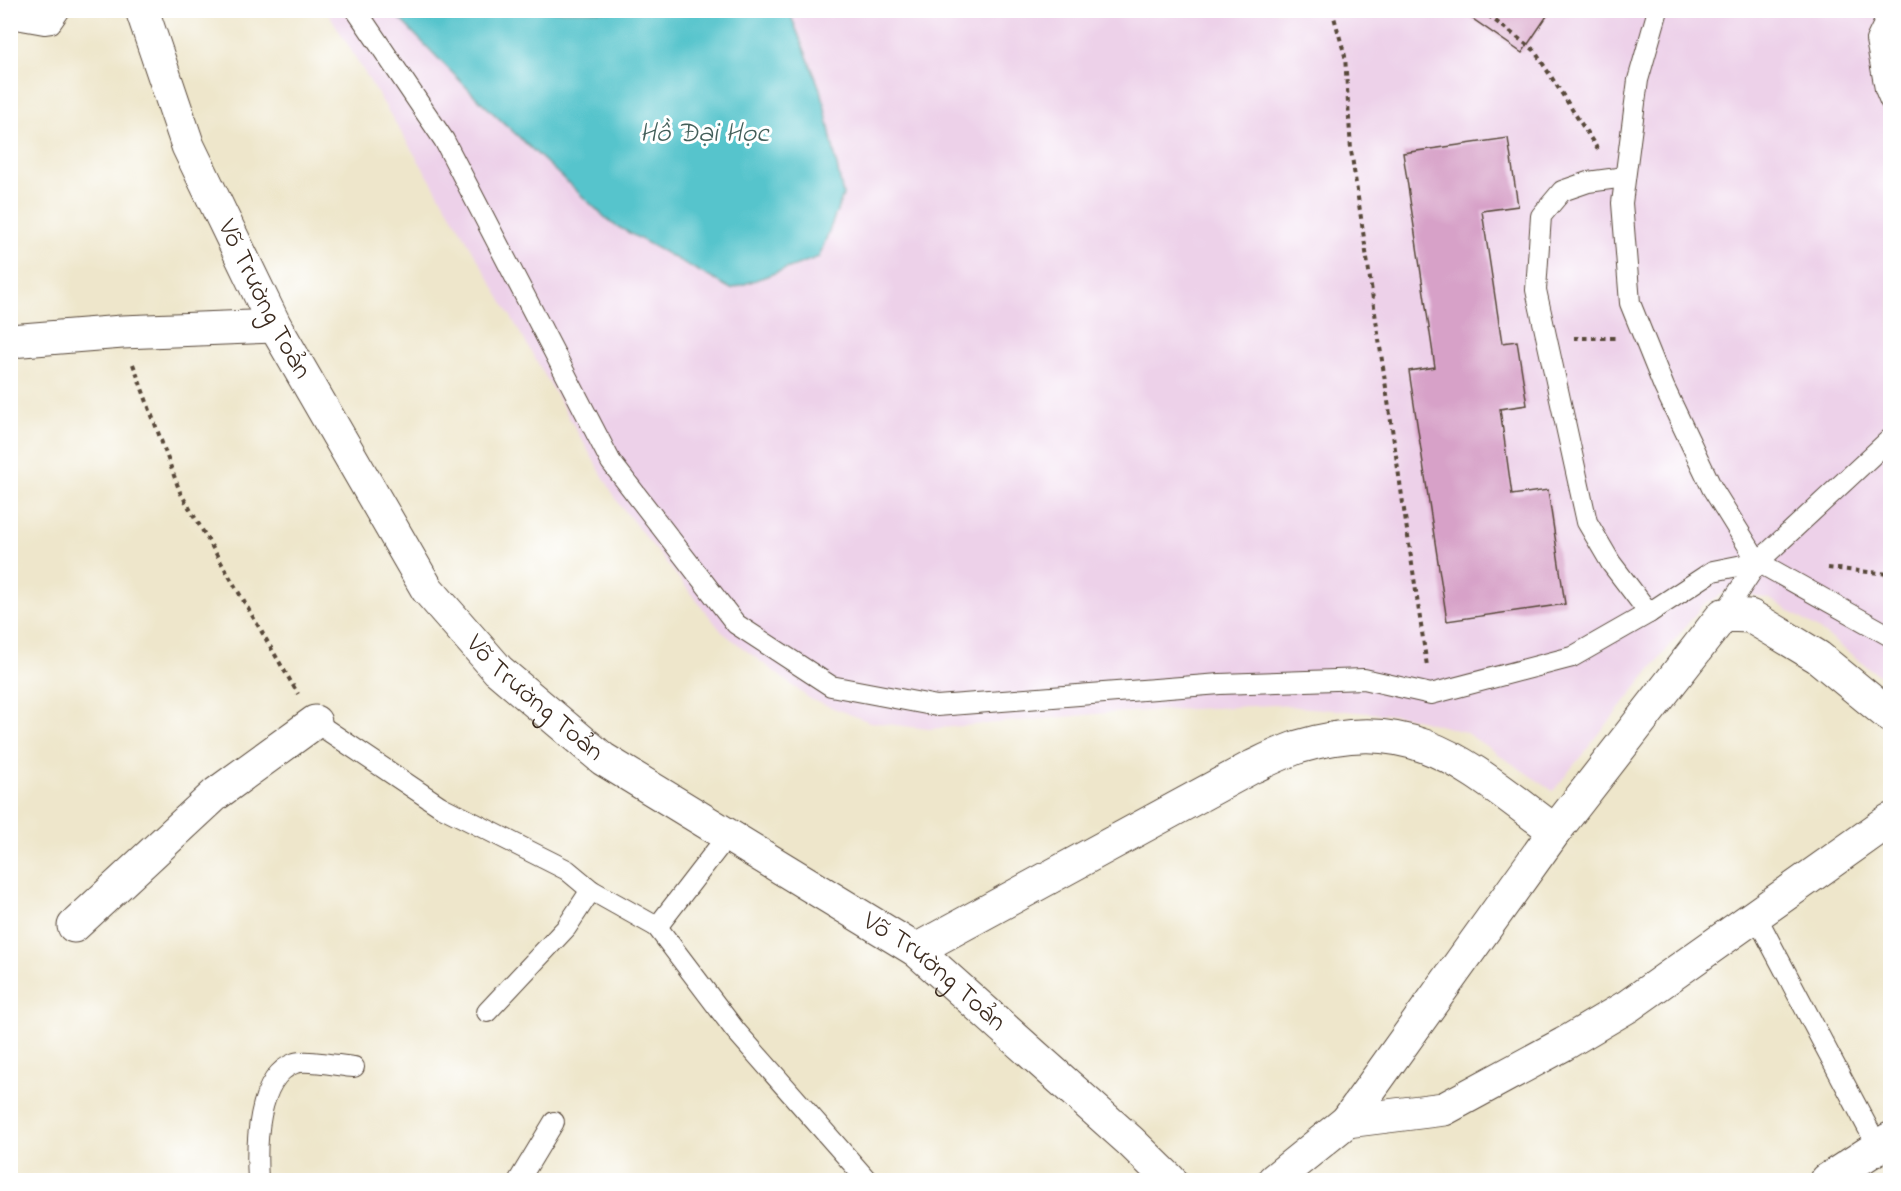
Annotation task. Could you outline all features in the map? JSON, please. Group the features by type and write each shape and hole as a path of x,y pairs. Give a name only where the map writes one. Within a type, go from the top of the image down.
{"street":[{"name":"Võ Trường Toản","path":"142,10 188,146 274,326 427,589 498,670 603,759 916,950 1130,1141 1170,1180"},
{"path":"10,341 122,332 274,326"},
{"path":"1274,1180 1347,1122 1555,831 1723,615 1750,616 1809,652 1890,716"},
{"path":"74,926 216,794 315,722"},
{"path":"916,950 1252,767 1299,747 1363,734 1432,746 1463,763 1555,831"},
{"path":"1347,1122 1444,1109 1628,1006 1890,820"},
{"path":"1827,1180 1884,1143"}],"lane":[{"path":"10,18 44,24 51,23 60,10"},
{"path":"356,10 444,140 611,462 736,624 831,686 938,706 1220,684 1364,679 1431,694 1572,657 1649,613 1713,571 1758,562"},
{"path":"1658,10 1638,80 1621,178 1630,303 1664,387 1712,488 1758,562 1890,636"},
{"path":"1890,11 1876,40 1885,89 1890,101"},
{"path":"1621,178 1588,182 1562,192 1540,216 1536,290 1587,522 1611,563 1649,613"},
{"path":"1723,615 1758,562 1890,439"},
{"path":"315,722 440,806 567,870 591,890 657,927 735,1030 867,1180"},
{"path":"657,927 728,835"},
{"path":"487,1012 566,928 591,890"},
{"path":"1755,914 1884,1143"},
{"path":"258,1180 256,1152 263,1107 274,1083 286,1067 297,1062 354,1067"},
{"path":"519,1180 554,1122"}],"path":[{"path":"1332,10 1345,56 1351,150 1431,694"},
{"path":"1481,10 1534,50 1621,178"},
{"path":"122,332 180,492 315,722"},
{"path":"1546,337 1645,339"}],"shaded area":[{"path":"327,11 1890,11 1890,684 1818,629 1770,599 1729,590 1702,606 1553,791 1465,732 1404,716 1275,705 1107,713 929,729 870,722 810,699 722,632 619,504 462,232"}],"water":[{"name":"Hồ Đại Học","path":"392,11 789,11 822,94 843,195 819,257 731,289 611,223 476,97"}],"building":[{"path":"1460,10 1551,10 1522,53"},
{"path":"1508,138 1518,206 1482,211 1502,343 1517,341 1527,405 1500,409 1512,495 1548,490 1565,604 1447,621 1409,371 1435,367 1403,153"}]}
